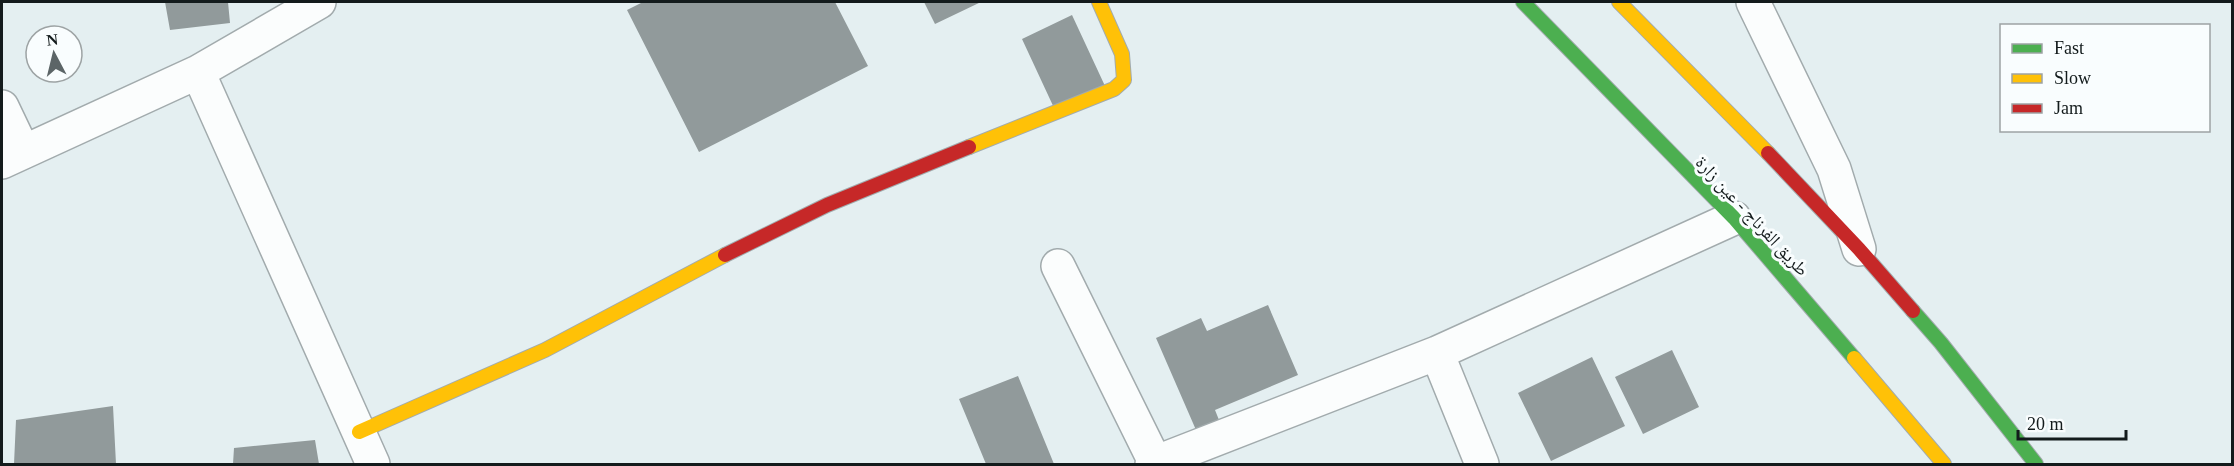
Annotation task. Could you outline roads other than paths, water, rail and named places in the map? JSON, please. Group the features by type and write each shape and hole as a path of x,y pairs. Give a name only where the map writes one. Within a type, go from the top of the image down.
{"main road":[{"path":"359,432 545,350 671,282 827,205 1114,89 1124,80 1122,54 1099,2"},
{"name":"طريق الفرناج - عين زارة","path":"1523,2 1734,218 1889,397 1944,465"},
{"path":"1619,2 1859,249 1941,342 2036,465"}],"street":[{"path":"2,107 12,156 198,72 319,2"},
{"path":"1753,2 1834,169 1859,249"},
{"path":"198,72 373,465"},
{"path":"1058,266 1155,464 1437,353 1734,218"},
{"path":"1437,353 1482,465"}]}
